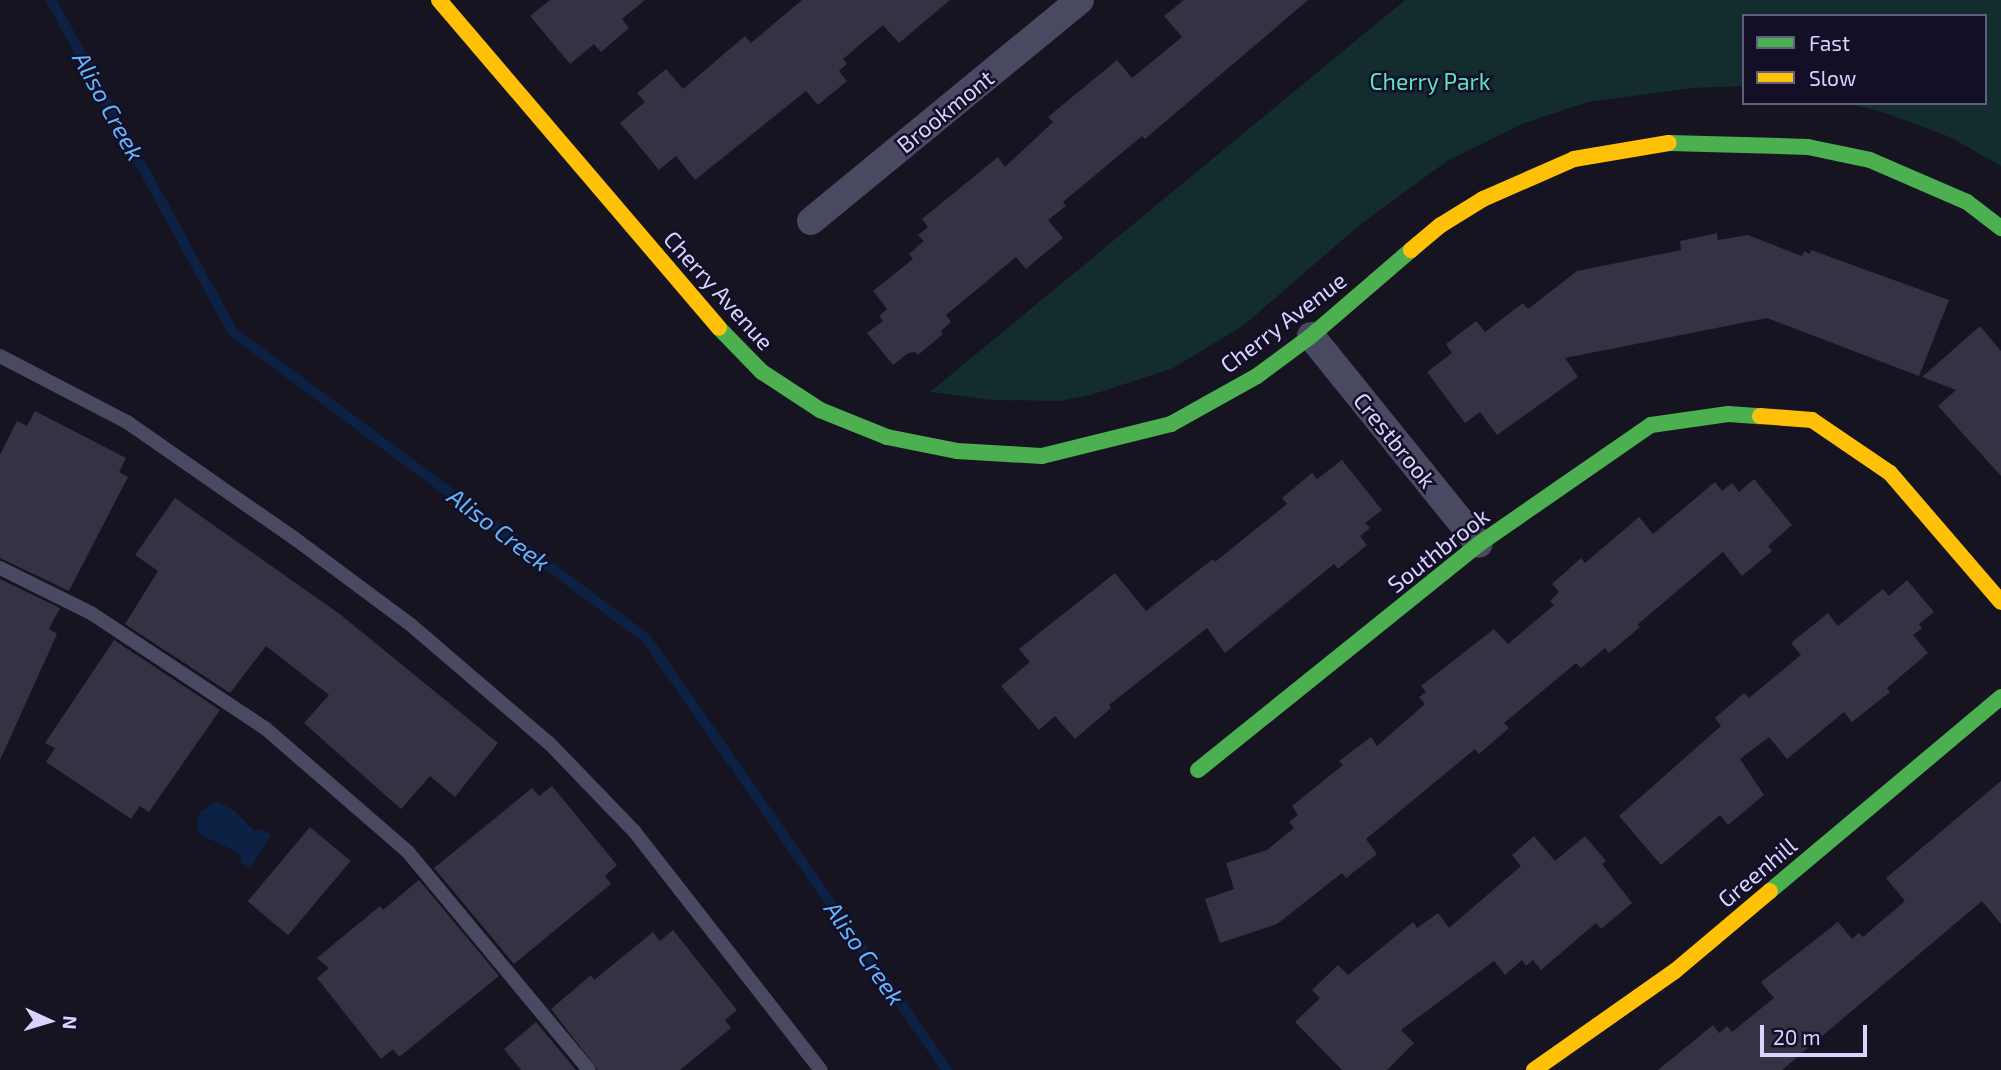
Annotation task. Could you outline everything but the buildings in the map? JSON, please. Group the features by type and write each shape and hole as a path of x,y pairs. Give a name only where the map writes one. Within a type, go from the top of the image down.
{"street":[{"name":"Cherry Avenue","path":"439,0 709,318 762,372 820,410 887,437 957,451 1042,456 1171,424 1257,376 1311,336 1441,225 1482,199 1574,159 1619,149 1673,142 1808,146 1870,160 1967,202 2001,228"},
{"name":"Brookmont","path":"811,221 1080,0"},
{"name":"Crestbrook","path":"1311,336 1479,544"},
{"name":"Southbrook","path":"1198,769 1479,544 1651,425 1728,414 1812,420 1890,473 2001,602"},
{"name":"Greenhill","path":"1534,1070 1675,971 2001,697"}],"lane":[{"path":"0,356 127,422 295,538 411,625 550,744 634,831 821,1070"},
{"path":"0,568 91,613 265,728 408,852 589,1070"}],"green space":[{"name":"Cherry Park","path":"1405,0 2001,0 2001,166 1950,137 1880,111 1853,105 1987,105 1987,14 1742,14 1742,86 1692,88 1588,102 1522,124 1447,161 1361,224 1244,325 1173,368 1091,395 1059,401 992,400 930,392"}],"water":[{"path":"217,801 234,811 255,832 261,829 271,835 250,868 241,862 241,854 199,834 197,824 200,812"}],"waterway":[{"name":"Aliso Creek","path":"51,0 233,332 646,638 947,1070"}],"traffic: fast":[{"path":"1669,143 1808,147 1870,160 1967,202 2001,228"},
{"path":"719,328 762,372 820,410 887,437 957,451 1042,456 1171,424 1257,376 1311,336 1411,250"},
{"path":"1198,770 1479,544 1651,425 1728,414 1760,416"},
{"path":"1770,891 2001,697"}],"traffic: slow":[{"path":"439,0 719,328"},
{"path":"1411,250 1441,225 1483,199 1574,159 1669,143"},
{"path":"1760,416 1812,420 1890,473 2001,602"},
{"path":"1534,1070 1675,971 1770,891"}]}
